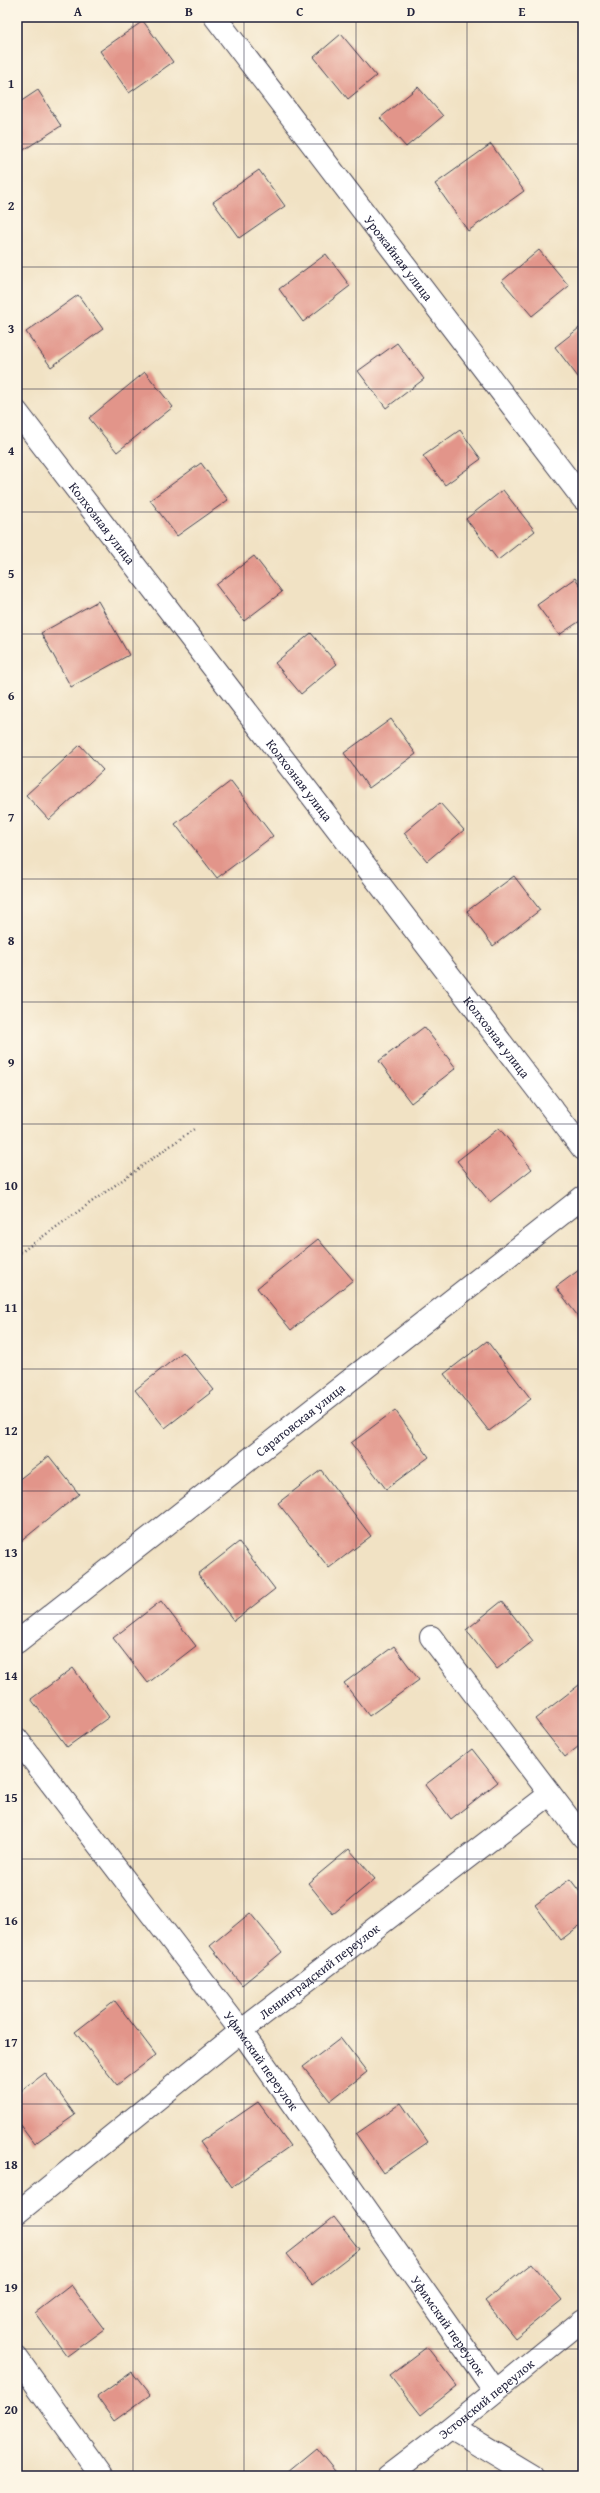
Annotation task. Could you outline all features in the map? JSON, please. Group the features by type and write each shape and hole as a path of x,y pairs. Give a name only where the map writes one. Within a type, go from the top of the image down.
{"street":[{"name":"Урожайная улица","path":"215,17 583,499"},
{"name":"Колхозная улица","path":"17,412 583,1149"},
{"name":"Саратовская улица","path":"17,1642 583,1197"},
{"path":"431,1637 583,1837"},
{"name":"Уфимский переулок","path":"17,1739 241,2031 494,2390"},
{"name":"Ленинградский переулок","path":"17,2213 241,2031 550,1794"},
{"name":"Эстонский переулок","path":"388,2476 452,2428 494,2390 583,2320"},
{"path":"17,2358 102,2476"},
{"path":"452,2428 532,2476"}],"path":[{"path":"17,1255 194,1129"}],"building":[{"path":"143,21 173,62 129,93 100,51"},
{"path":"341,34 376,76 348,99 314,57"},
{"path":"418,87 443,116 406,147 380,118"},
{"path":"38,90 61,126 22,151 17,143 17,104"},
{"path":"491,144 524,191 468,231 435,184"},
{"path":"259,170 285,206 239,238 213,202"},
{"path":"539,250 569,286 532,316 502,281"},
{"path":"326,254 350,286 303,322 279,289"},
{"path":"78,295 103,329 51,367 26,332"},
{"path":"583,325 583,373 578,377 555,347"},
{"path":"397,343 424,379 386,408 358,371"},
{"path":"145,372 173,407 117,452 89,418"},
{"path":"460,430 481,459 445,485 423,456"},
{"path":"201,463 228,500 177,536 150,500"},
{"path":"503,490 535,531 498,560 466,519"},
{"path":"254,556 282,592 244,621 216,585"},
{"path":"575,578 583,589 583,619 559,635 537,605"},
{"path":"98,601 129,655 71,687 41,633"},
{"path":"311,633 337,664 301,694 275,663"},
{"path":"391,719 416,754 369,788 344,753"},
{"path":"80,745 103,770 49,820 26,795"},
{"path":"231,781 273,836 217,878 175,824"},
{"path":"440,803 464,830 427,861 404,833"},
{"path":"514,876 540,910 493,946 467,911"},
{"path":"424,1027 456,1068 411,1103 379,1061"},
{"path":"499,1128 532,1169 490,1202 457,1161"},
{"path":"318,1239 353,1280 291,1330 257,1288"},
{"path":"583,1267 583,1323 556,1287"},
{"path":"487,1341 531,1399 489,1431 444,1374"},
{"path":"183,1352 214,1390 165,1428 135,1390"},
{"path":"395,1410 429,1457 386,1489 351,1443"},
{"path":"49,1456 79,1494 19,1543 17,1481"},
{"path":"321,1470 371,1536 329,1568 278,1503"},
{"path":"239,1542 275,1589 234,1621 198,1574"},
{"path":"161,1601 196,1646 148,1683 113,1638"},
{"path":"502,1601 533,1641 497,1669 466,1630"},
{"path":"394,1646 419,1680 369,1716 344,1683"},
{"path":"73,1668 109,1717 67,1747 31,1699"},
{"path":"583,1682 583,1743 565,1757 535,1719"},
{"path":"472,1749 498,1782 451,1819 425,1785"},
{"path":"349,1849 375,1879 333,1914 308,1883"},
{"path":"570,1879 583,1896 583,1923 561,1940 535,1905"},
{"path":"250,1913 282,1952 242,1985 210,1946"},
{"path":"115,2001 156,2055 117,2085 75,2032"},
{"path":"341,2038 367,2072 330,2101 303,2067"},
{"path":"45,2073 75,2115 34,2144 17,2121 17,2094"},
{"path":"258,2102 290,2146 232,2187 200,2142"},
{"path":"401,2103 428,2142 383,2173 356,2134"},
{"path":"334,2217 359,2249 312,2285 287,2254"},
{"path":"532,2263 562,2300 515,2338 485,2301"},
{"path":"71,2285 104,2329 67,2356 35,2313"},
{"path":"427,2347 457,2386 421,2415 390,2375"},
{"path":"132,2372 150,2395 114,2421 97,2397"},
{"path":"316,2448 339,2476 282,2476"}]}
